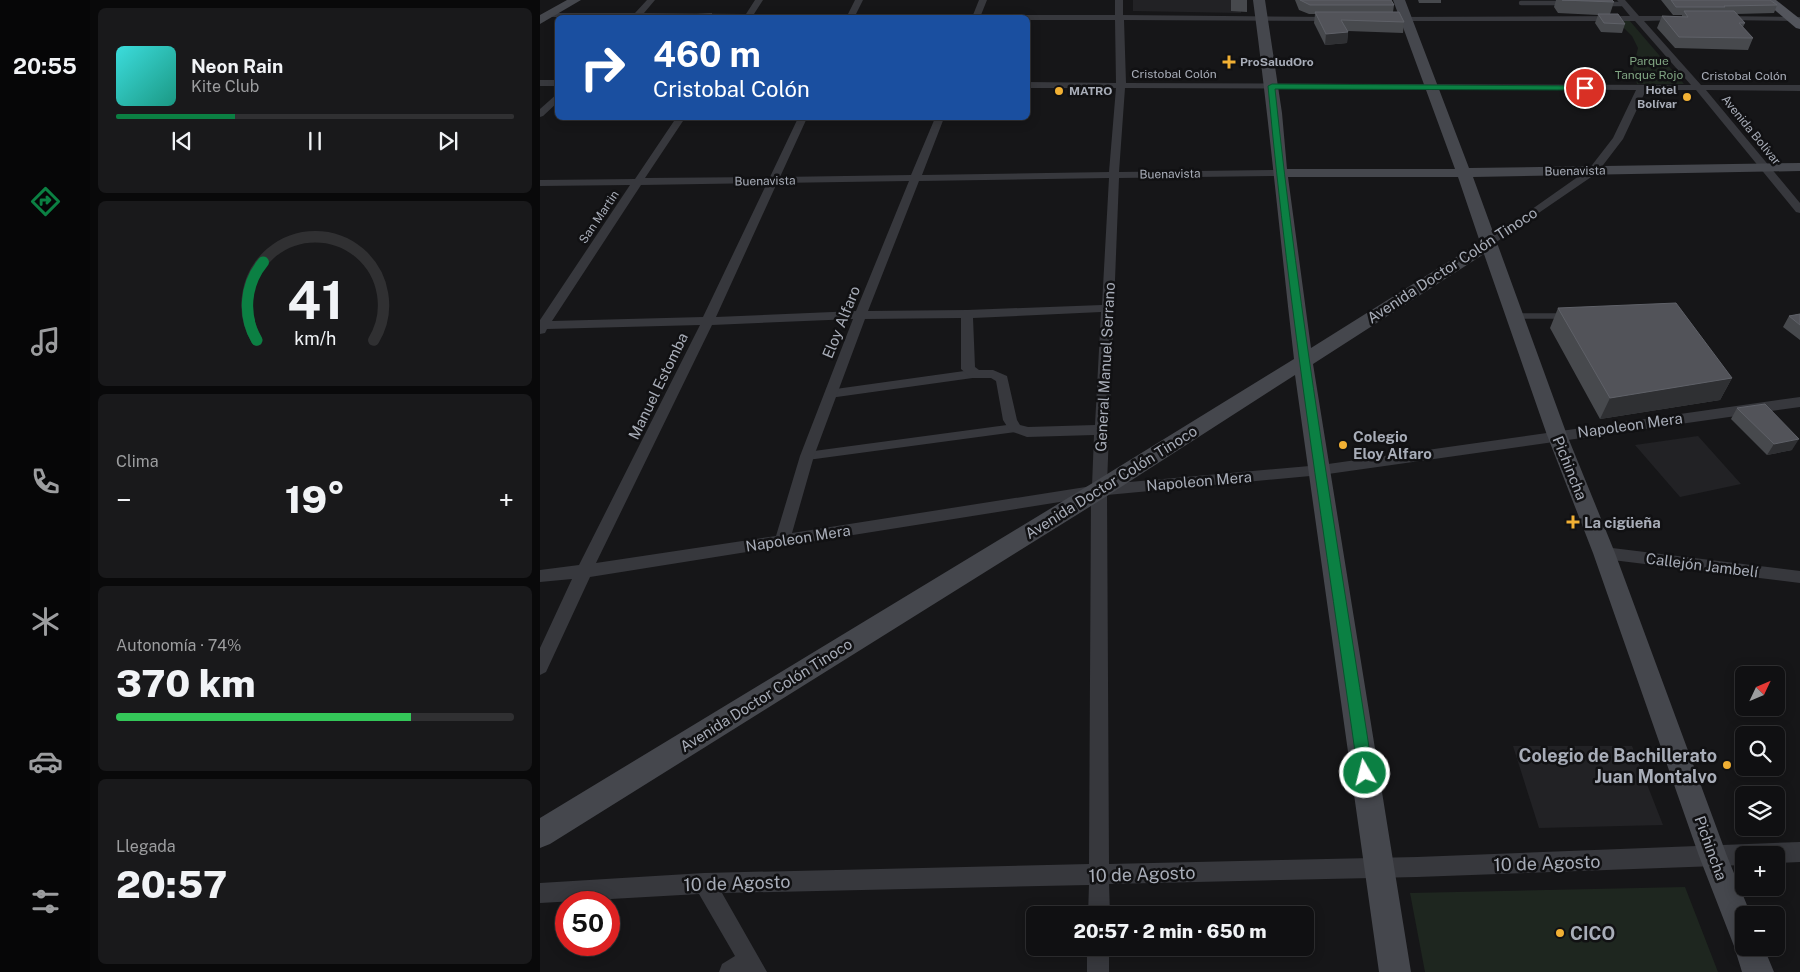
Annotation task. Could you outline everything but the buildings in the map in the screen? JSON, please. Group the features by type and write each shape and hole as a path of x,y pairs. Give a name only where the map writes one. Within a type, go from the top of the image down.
{"main road":[{"path":"544,18 575,0"},
{"path":"1259,0 1272,86 1280,173 1304,359 1396,972"},
{"name":"Pichincha","path":"1399,0 1433,87 1557,435 1604,553 1735,911"},
{"path":"1770,0 1797,21"},
{"name":"Buenavista","path":"1280,173 1463,173 1800,167"},
{"name":"Avenida Doctor Colón Tinoco","path":"540,834 1099,490 1489,244"},
{"path":"1752,956 1758,972"}],"street":[{"path":"638,15 651,0"},
{"path":"748,15 759,0"},
{"path":"851,15 859,0"},
{"path":"977,15 983,0"},
{"name":"General Manuel Serrano","path":"1099,906 1099,490 1120,86 1119,0"},
{"name":"Avenida Bolívar","path":"1623,2 1699,88 1800,210"},
{"path":"1030,17 1340,19"},
{"path":"1378,19 1695,18"},
{"path":"1714,18 1797,21"},
{"path":"540,83 555,83"},
{"name":"Cristobal Colón","path":"1030,85 1800,88"},
{"name":"Avenida Doctor Colón Tinoco","path":"1489,244 1592,171 1618,139 1642,88"},
{"path":"540,114 555,99"},
{"name":"San Martin","path":"541,327 679,120"},
{"name":"Manuel Estomba","path":"540,667 584,571 708,322 801,120"},
{"name":"Eloy Alfaro","path":"782,541 807,456 829,394 938,120"},
{"name":"Buenavista","path":"540,183 1280,173"},
{"path":"541,327 1108,308"},
{"path":"967,314 968,369 972,374 993,374 1002,379 1010,420 1014,428 1027,432 1101,430"},
{"name":"Napoleon Mera","path":"540,576 782,541 1099,490 1321,470 1800,402"},
{"name":"Callejón Jambelí","path":"1604,553 1800,577"},
{"name":"10 de Agosto","path":"1785,853 1800,852"},
{"name":"10 de Agosto","path":"540,893 704,883 1379,868 1735,855"},
{"path":"704,883 753,966 730,972"},
{"path":"1098,956 1098,972"}],"lane":[{"path":"1599,4 1623,2"},
{"path":"1521,3 1570,3"},
{"path":"1514,316 1574,316"},
{"path":"829,394 972,374"},
{"path":"807,456 1014,428"}],"shaded area":[{"path":"1133,0 1241,0 1241,13 1133,11"},
{"path":"1698,436 1741,484 1680,497 1635,445"},
{"path":"1513,746 1632,746 1663,825 1539,828"}],"green space":[{"name":"Parque Tanque Rojo","path":"1616,20 1629,20 1684,84 1637,84 1633,68 1638,48 1632,36"},
{"name":"CICO","path":"1685,887 1718,972 1425,972 1410,893"}],"place":[{"name":"ProSaludOro","path":"1229,62"},
{"name":"MATRO","path":"1059,91"},
{"name":"Hotel Bolívar","path":"1687,97"},
{"name":"Colegio Eloy Alfaro","path":"1343,445"},
{"name":"La cigüeña","path":"1573,522"},
{"name":"Colegio de Bachillerato Juan Montalvo","path":"1727,765"},
{"name":"CICO","path":"1560,933"}],"route":[{"path":"1365,773 1321,470 1305,376 1280,173 1272,86 1585,88"}]}
